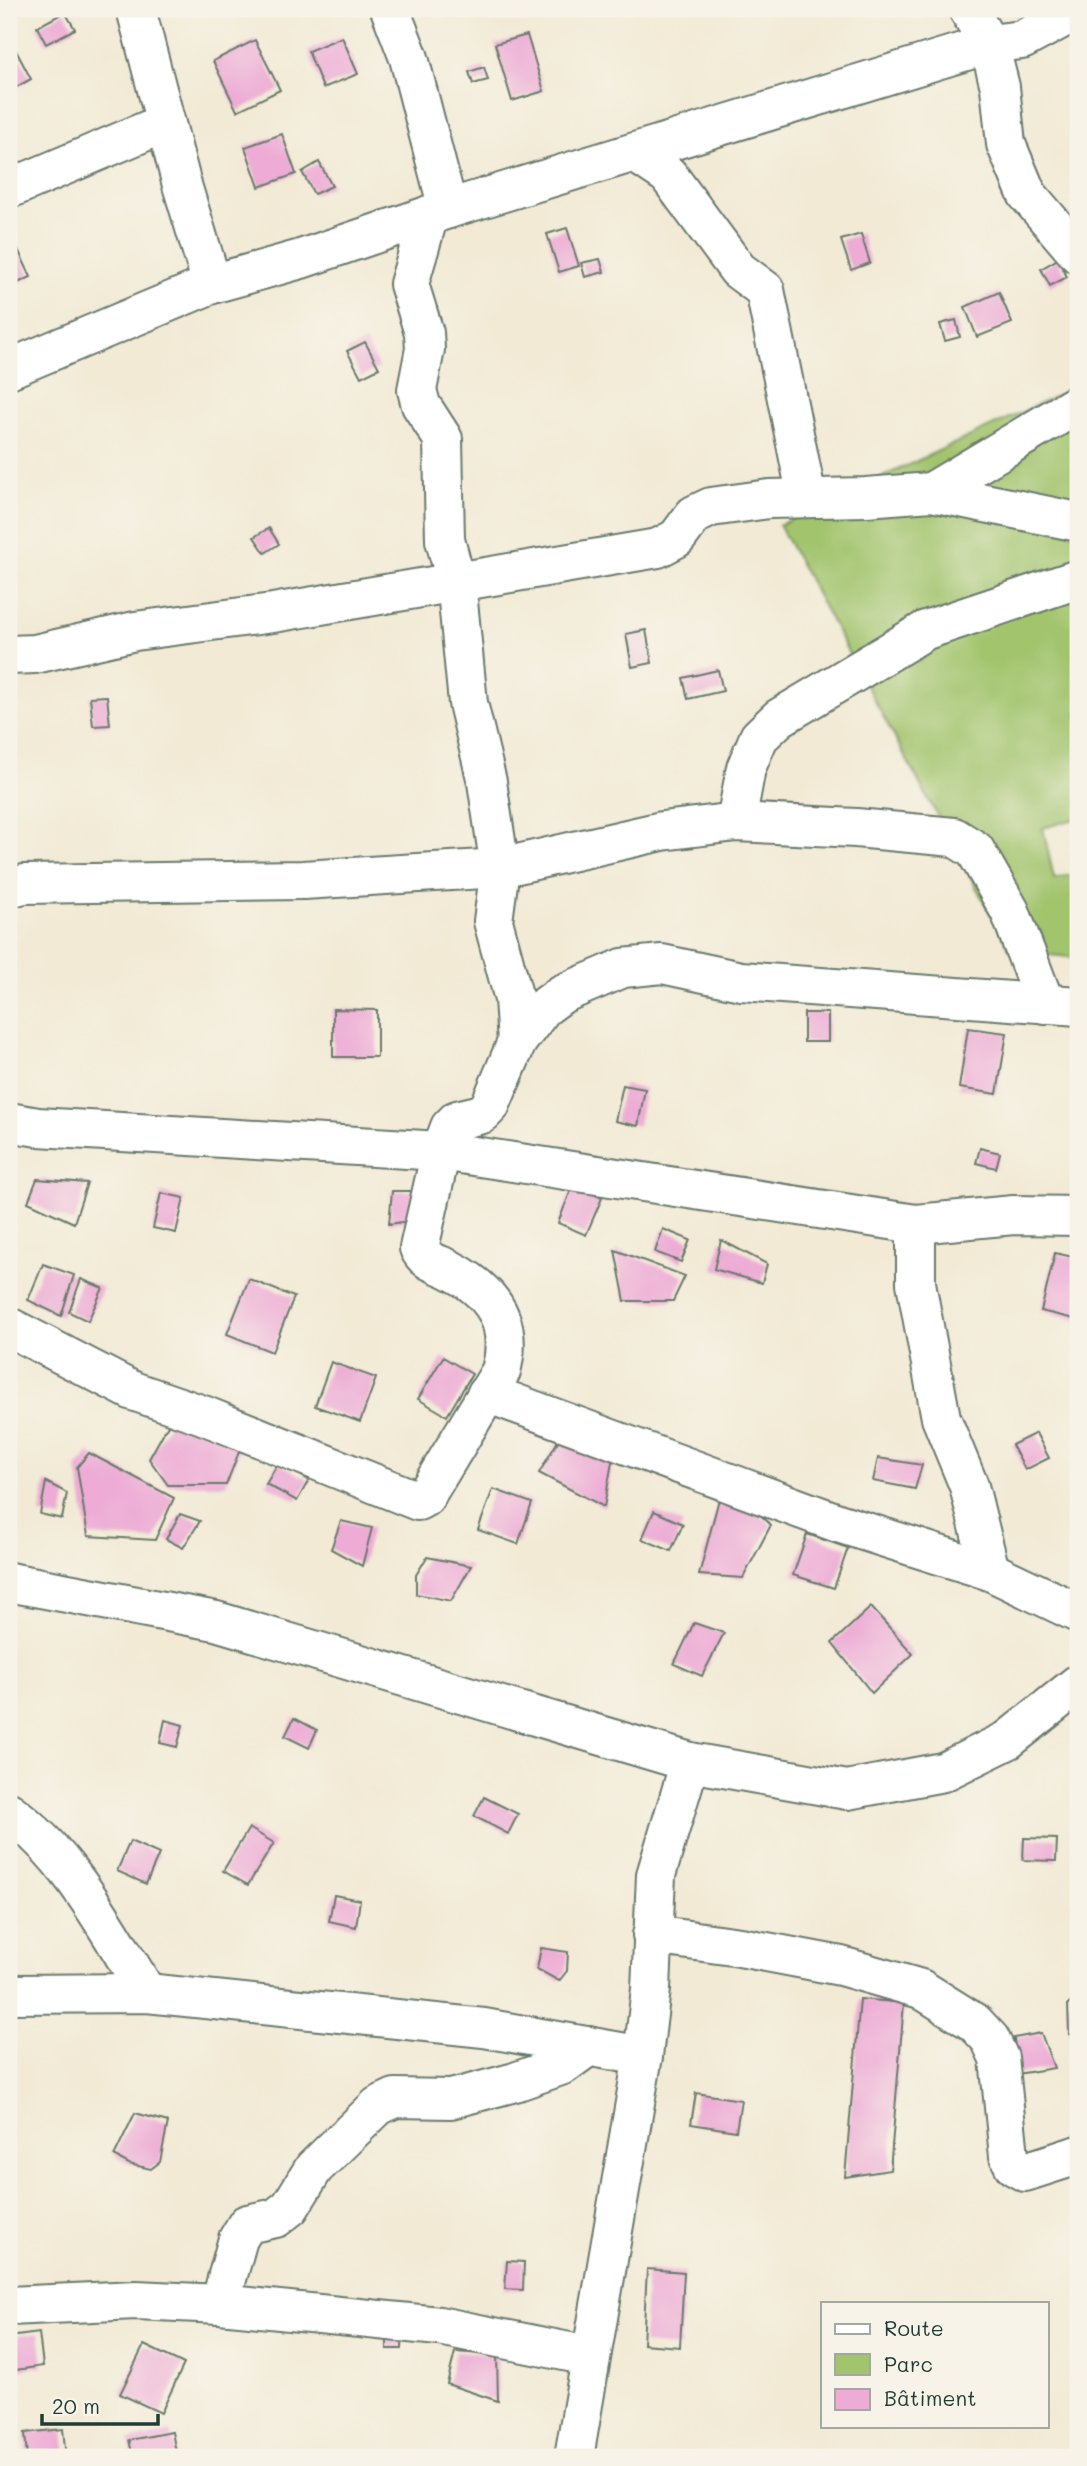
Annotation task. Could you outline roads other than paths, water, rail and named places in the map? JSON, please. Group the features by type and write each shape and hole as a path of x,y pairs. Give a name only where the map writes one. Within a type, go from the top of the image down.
{"street":[{"path":"136,9 165,123 212,284"},
{"path":"390,9 408,58 439,212 409,284 424,332 425,349 417,390 421,405 443,439 445,540 456,581 468,703 487,782 500,868 493,920 514,999 517,1042"},
{"path":"968,9 989,44 1000,87 1006,144 1027,194 1078,254"},
{"path":"9,369 212,284 301,259 439,212 989,44 1022,40 1078,10"},
{"path":"9,189 165,123"},
{"path":"635,153 668,174 738,270 765,290 807,498"},
{"path":"931,492 1078,404"},
{"path":"9,656 35,654 135,631 273,614 658,548 677,538 694,515 712,507 807,498 931,492 1078,522"},
{"path":"736,822 746,768 759,737 779,718 926,630 1078,579"},
{"path":"9,888 24,884 303,880 500,868 662,831 736,822 856,828 954,837 965,841 975,850 1061,1005"},
{"path":"9,1328 133,1391 203,1415 418,1501 425,1497 501,1371 507,1348 502,1324 490,1298 475,1283 426,1260 419,1248 441,1151 450,1127 457,1120 482,1114 490,1105 517,1042 544,1008 562,994 623,968 662,964 741,981 1061,1005"},
{"path":"9,1122 38,1127 441,1151 916,1224 1014,1215 1078,1216"},
{"path":"916,1224 916,1283 942,1418 969,1486 990,1571"},
{"path":"487,1393 838,1523 990,1571 1078,1613"},
{"path":"9,1582 216,1621 690,1762 847,1790 943,1772 1008,1740 1072,1700"},
{"path":"573,2457 643,2056 651,1989 656,1875 690,1762"},
{"path":"9,1812 35,1830 82,1888 147,1993"},
{"path":"652,1935 740,1947 841,1966 921,1989 975,2023 990,2039 999,2057 1009,2156 1014,2166 1025,2172 1078,2155"},
{"path":"9,1994 147,1993 484,2028 643,2056"},
{"path":"220,2304 238,2239 247,2224 276,2218 290,2207 314,2168 377,2106 395,2098 451,2099 515,2082 563,2064 589,2046"},
{"path":"9,2306 136,2300 220,2304 439,2326 589,2356"}]}
